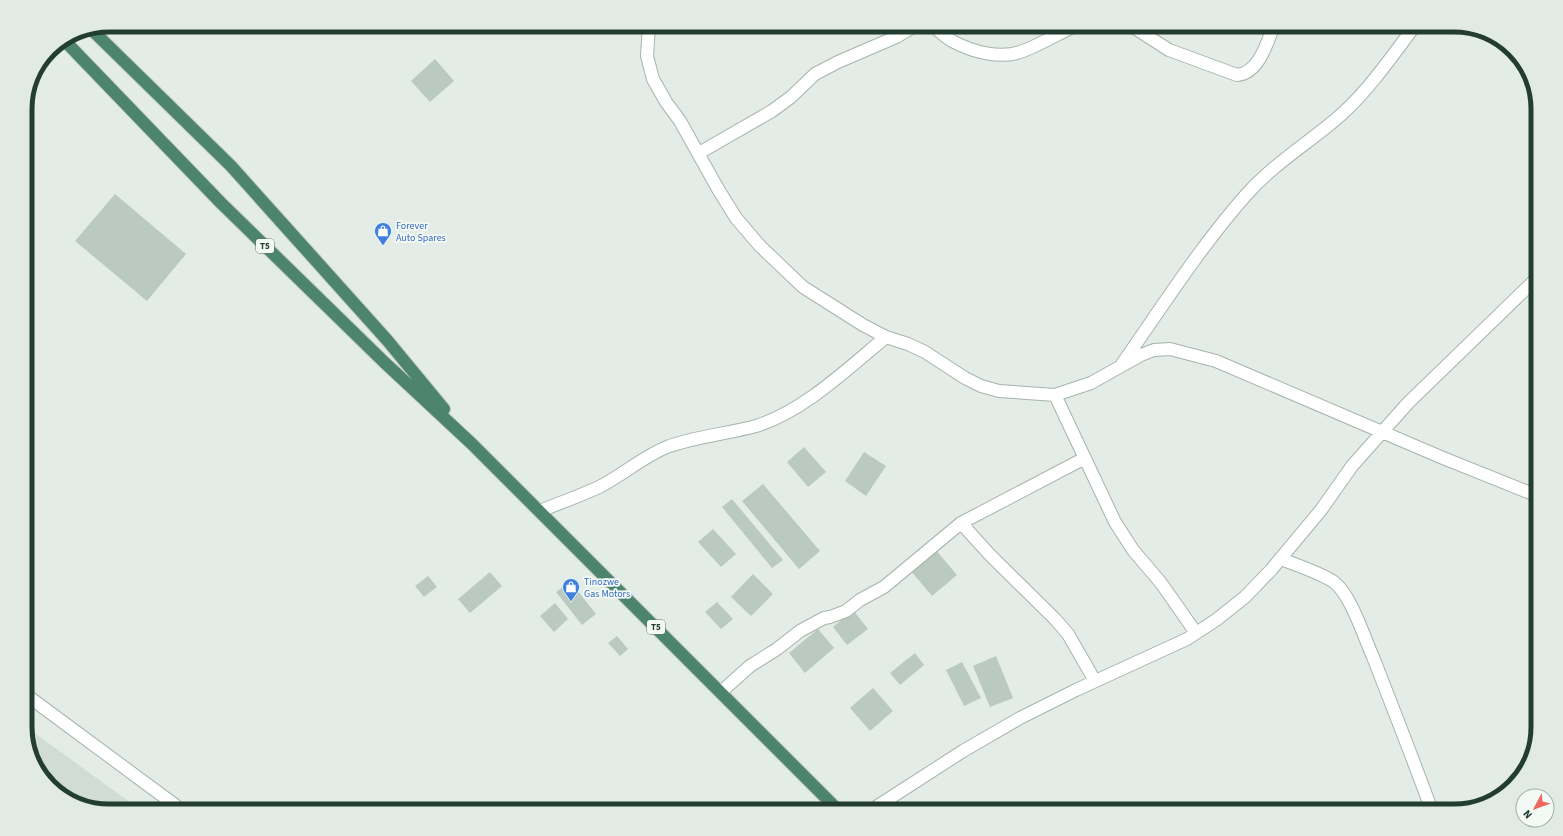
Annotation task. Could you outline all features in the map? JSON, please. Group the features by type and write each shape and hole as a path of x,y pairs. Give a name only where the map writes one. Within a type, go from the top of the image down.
{"highway":[{"name":"T5","path":"96,34 231,166 387,340 472,444"},
{"name":"T5","path":"68,44 232,214 384,362 472,444 832,804"}],"street":[{"path":"649,32 647,56 654,79 666,102 680,121 736,218 760,246 803,287 863,325 886,337 908,344 925,352 965,378 981,386 999,391 1055,395 1091,383 1120,366 1154,350 1170,349 1194,354 1216,361 1381,432 1531,493"},
{"path":"699,153 772,111 791,98 816,74 838,62 904,32"},
{"path":"940,32 953,42 965,47 990,53 1007,55 1021,52 1062,32"},
{"path":"1141,32 1169,50 1237,75 1245,74 1254,66 1260,57 1271,32"},
{"path":"1120,366 1191,266 1247,194 1276,167 1345,111 1369,85 1410,32"},
{"path":"881,804 963,751 1014,722 1095,681 1187,639 1216,620 1245,597 1281,559 1320,510 1352,466 1408,402 1531,283"},
{"path":"540,511 600,486 650,455 668,447 756,426 780,416 814,395 886,337"},
{"path":"1055,395 1115,522 1126,539 1161,583 1196,633"},
{"path":"721,692 750,666 777,649 800,631 824,618 846,611 860,600 884,587 961,523 1085,458"},
{"path":"961,523 990,555 1055,619 1068,634 1095,681"},
{"path":"1281,559 1330,580 1340,589 1347,599 1384,686 1429,804"},
{"path":"32,699 174,804"}],"shaded area":[{"path":"32,731 132,804 99,803 80,798 66,791 51,778 45,770 36,752"}],"building":[{"path":"435,59 454,81 430,102 411,81"},
{"path":"115,194 186,254 147,301 75,241"},
{"path":"804,447 826,472 808,487 787,462"},
{"path":"864,452 886,466 866,496 845,481"},
{"path":"763,484 820,551 799,569 742,501"},
{"path":"732,499 783,560 772,568 722,507"},
{"path":"713,529 736,554 721,567 698,542"},
{"path":"935,549 957,575 932,596 910,570"},
{"path":"490,572 502,586 470,613 458,599"},
{"path":"753,574 773,594 751,616 731,597"},
{"path":"428,576 437,587 424,597 415,586"},
{"path":"570,581 596,614 582,625 556,592"},
{"path":"717,602 733,619 721,629 705,612"},
{"path":"555,603 568,619 554,632 540,616"},
{"path":"853,610 868,629 847,645 833,627"},
{"path":"818,629 834,648 805,673 789,653"},
{"path":"617,636 628,649 620,656 608,643"},
{"path":"915,653 924,665 900,685 890,673"},
{"path":"996,656 1013,698 990,707 973,666"},
{"path":"962,662 981,698 964,706 946,670"},
{"path":"873,688 893,711 870,731 850,708"}],"place":[{"name":"Forever Auto Spares","path":"383,246"},
{"name":"Tinozwe Gas Motors","path":"571,602"}]}
